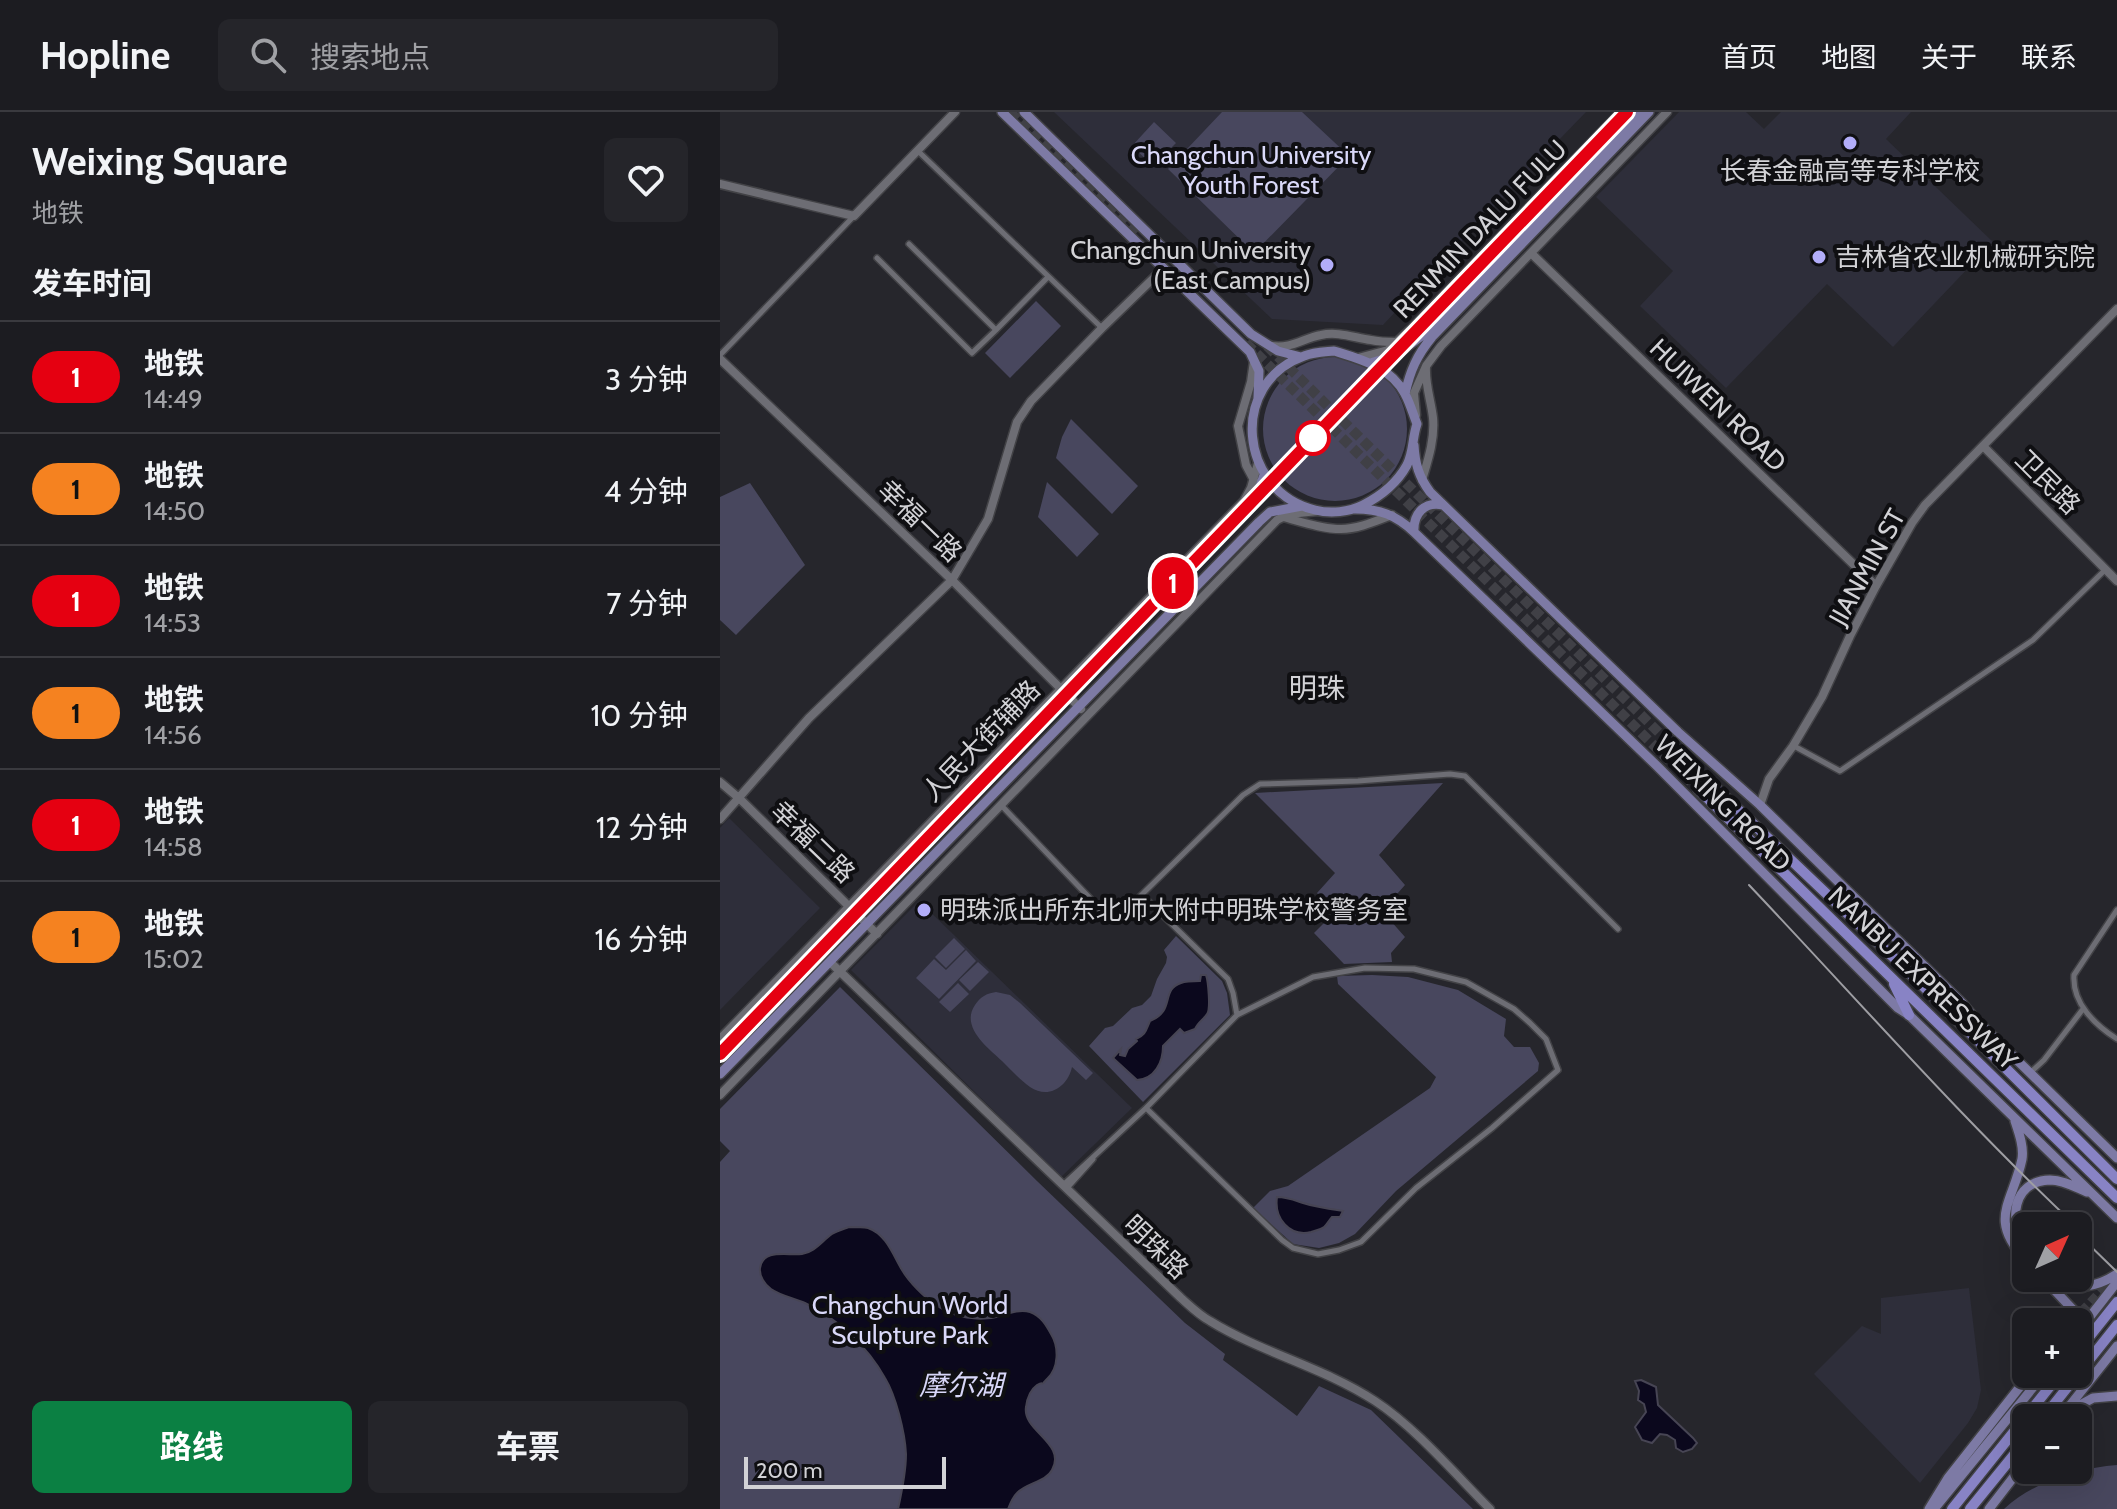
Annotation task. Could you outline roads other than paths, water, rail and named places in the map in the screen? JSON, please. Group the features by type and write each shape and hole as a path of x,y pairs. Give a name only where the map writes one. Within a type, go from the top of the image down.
{"highway":[{"name":"NANBU EXPRESSWAY","path":"1707,780 1914,977 2117,1179"},
{"name":"NANBU EXPRESSWAY","path":"1698,789 2116,1197"},
{"path":"1890,975 1909,1015"},
{"path":"1914,977 1977,1021"},
{"path":"2092,1333 2117,1302"},
{"path":"2054,1404 2117,1325"},
{"path":"1952,1509 2049,1388"},
{"path":"1970,1509 2012,1457"}],"main road":[{"path":"1002,112 1241,343 1255,360 1259,371 1258,399"},
{"path":"1024,112 1251,334 1278,351 1301,357"},
{"path":"1370,363 1394,356 1427,332 1639,112"},
{"path":"1405,394 1410,371 1432,337 1649,112"},
{"path":"1334,351 1370,363 1388,374 1405,394 1417,424 1408,464 1379,497 1355,509 1320,511 1302,506 1275,489 1258,463 1252,438 1252,418 1258,399 1281,368 1315,352 1334,351"},
{"name":"WEIXING ROAD","path":"1414,445 1422,480 1443,505 1668,722 1760,805 2117,1158"},
{"path":"720,1057 1246,511 1256,498 1264,475"},
{"path":"1414,532 1416,517 1426,505 1443,505"},
{"path":"720,1074 1262,519 1270,512 1302,506"},
{"name":"WEIXING ROAD","path":"1355,509 1382,511 1401,520 1414,532 1657,766 1898,1008 1909,1015 2116,1218"},
{"path":"2012,1241 2005,1221 2007,1203 2022,1154 2014,1118"},
{"path":"2102,1142 2117,1150"},
{"path":"2015,1212 2025,1190 2041,1181 2060,1181 2093,1195"},
{"path":"2092,1286 2117,1274"},
{"path":"2092,1314 2117,1282"},
{"path":"2056,1292 2071,1308"},
{"path":"2071,1404 2117,1346"},
{"path":"1932,1509 1948,1478 2019,1388"},
{"path":"1932,1509 2032,1388"},
{"path":"2082,1404 2093,1398 2117,1396"},
{"path":"1989,1509 2012,1479"}],"street":[{"path":"720,357 954,112"},
{"name":"RENMIN DALU FULU","path":"1358,358 1382,353 1397,342 1621,112"},
{"path":"1417,424 1414,393 1426,366 1441,346 1667,112"},
{"path":"918,151 1102,328"},
{"path":"720,184 854,216"},
{"path":"909,244 996,330"},
{"name":"HUIWEN ROAD","path":"1531,253 1876,586"},
{"path":"877,258 972,353 1048,277"},
{"path":"720,819 809,718 952,580 988,519 1017,422 1031,401 1164,268"},
{"name":"JIANMIN ST","path":"1760,805 1769,779 1822,697 1850,636 1912,523 1925,505 2117,309"},
{"path":"1270,346 1280,348 1322,335 1348,335 1373,341 1397,342"},
{"name":"幸福一路","path":"720,357 952,580 1087,716"},
{"path":"1254,480 1246,465 1238,426 1255,360"},
{"path":"1422,480 1431,452 1433,419 1427,393 1426,366"},
{"name":"卫民路","path":"1983,446 2117,581"},
{"name":"人民大街辅路","path":"720,1039 1244,501 1258,463"},
{"path":"720,1095 1277,520 1289,514 1320,511"},
{"path":"1283,517 1343,529 1392,515"},
{"path":"1793,746 1840,771 2033,640 2106,569"},
{"path":"1001,805 1107,916 1117,919 1243,795 1260,784 1450,774 1465,776 1618,929"},
{"name":"幸福二路","path":"720,782 877,934"},
{"path":"1142,895 1228,979 1237,1015"},
{"path":"2117,910 2074,975 2073,984 2083,1009 2117,1039"},
{"name":"明珠路","path":"830,962 1207,1320 1375,1401 1402,1422 1490,1509"},
{"path":"1065,1186 1237,1015 1313,977 1365,968 1414,969 1466,982 1514,1009 1530,1023 1546,1039 1558,1070 1492,1128 1416,1188 1361,1242 1318,1254 1293,1248 1282,1240 1146,1108"},
{"path":"2030,1073 2044,1060 2083,1009"}],"water":[{"path":"1201,975 1206,975 1208,983 1207,1014 1195,1029 1184,1033 1180,1029 1163,1046 1160,1064 1153,1073 1137,1080 1113,1058 1121,1049 1120,1055 1125,1056 1150,1021 1163,1012 1175,986 1200,981"},
{"path":"1277,1197 1343,1211 1340,1217 1332,1217 1322,1228 1296,1232 1281,1219"},
{"name":"摩尔湖","path":"849,1227 868,1228 880,1235 913,1284 943,1309 976,1319 1026,1311 1040,1318 1054,1339 1056,1363 1043,1384 1032,1389 1026,1407 1030,1423 1054,1452 1055,1461 1049,1474 1014,1496 1008,1509 898,1509 906,1454 902,1425 885,1378 870,1355 840,1325 805,1303 775,1291 763,1280 760,1268 766,1258 777,1254 807,1253 832,1234"},
{"path":"1641,1380 1656,1387 1658,1405 1697,1443 1692,1449 1683,1452 1667,1435 1660,1434 1652,1443 1642,1440 1635,1427 1646,1412 1644,1404 1638,1400 1635,1381"}],"tunnel":[{"path":"1010,112 1137,237"},
{"path":"1246,343 1698,789"},
{"path":"1267,346 1707,780"},
{"path":"2085,1308 2117,1279"}],"tram line":[{"path":"1749,885 1950,1101 2061,1212"},
{"path":"2092,1248 2117,1272"}],"metro line":[{"name":"1","path":"720,1054 1627,112"}],"place":[{"name":"长春金融高等专科学校","path":"1850,143"},
{"name":"吉林省农业机械研究院","path":"1819,257"},
{"name":"Changchun University (East Campus)","path":"1327,265"},
{"name":"明珠派出所东北师大附中明珠学校警务室","path":"924,910"}],"district":[{"name":"明珠","path":"1317,688"}],"park label":[{"name":"Changchun University Youth Forest","path":"1251,170"},
{"name":"Changchun World Sculpture Park","path":"910,1320"}]}
